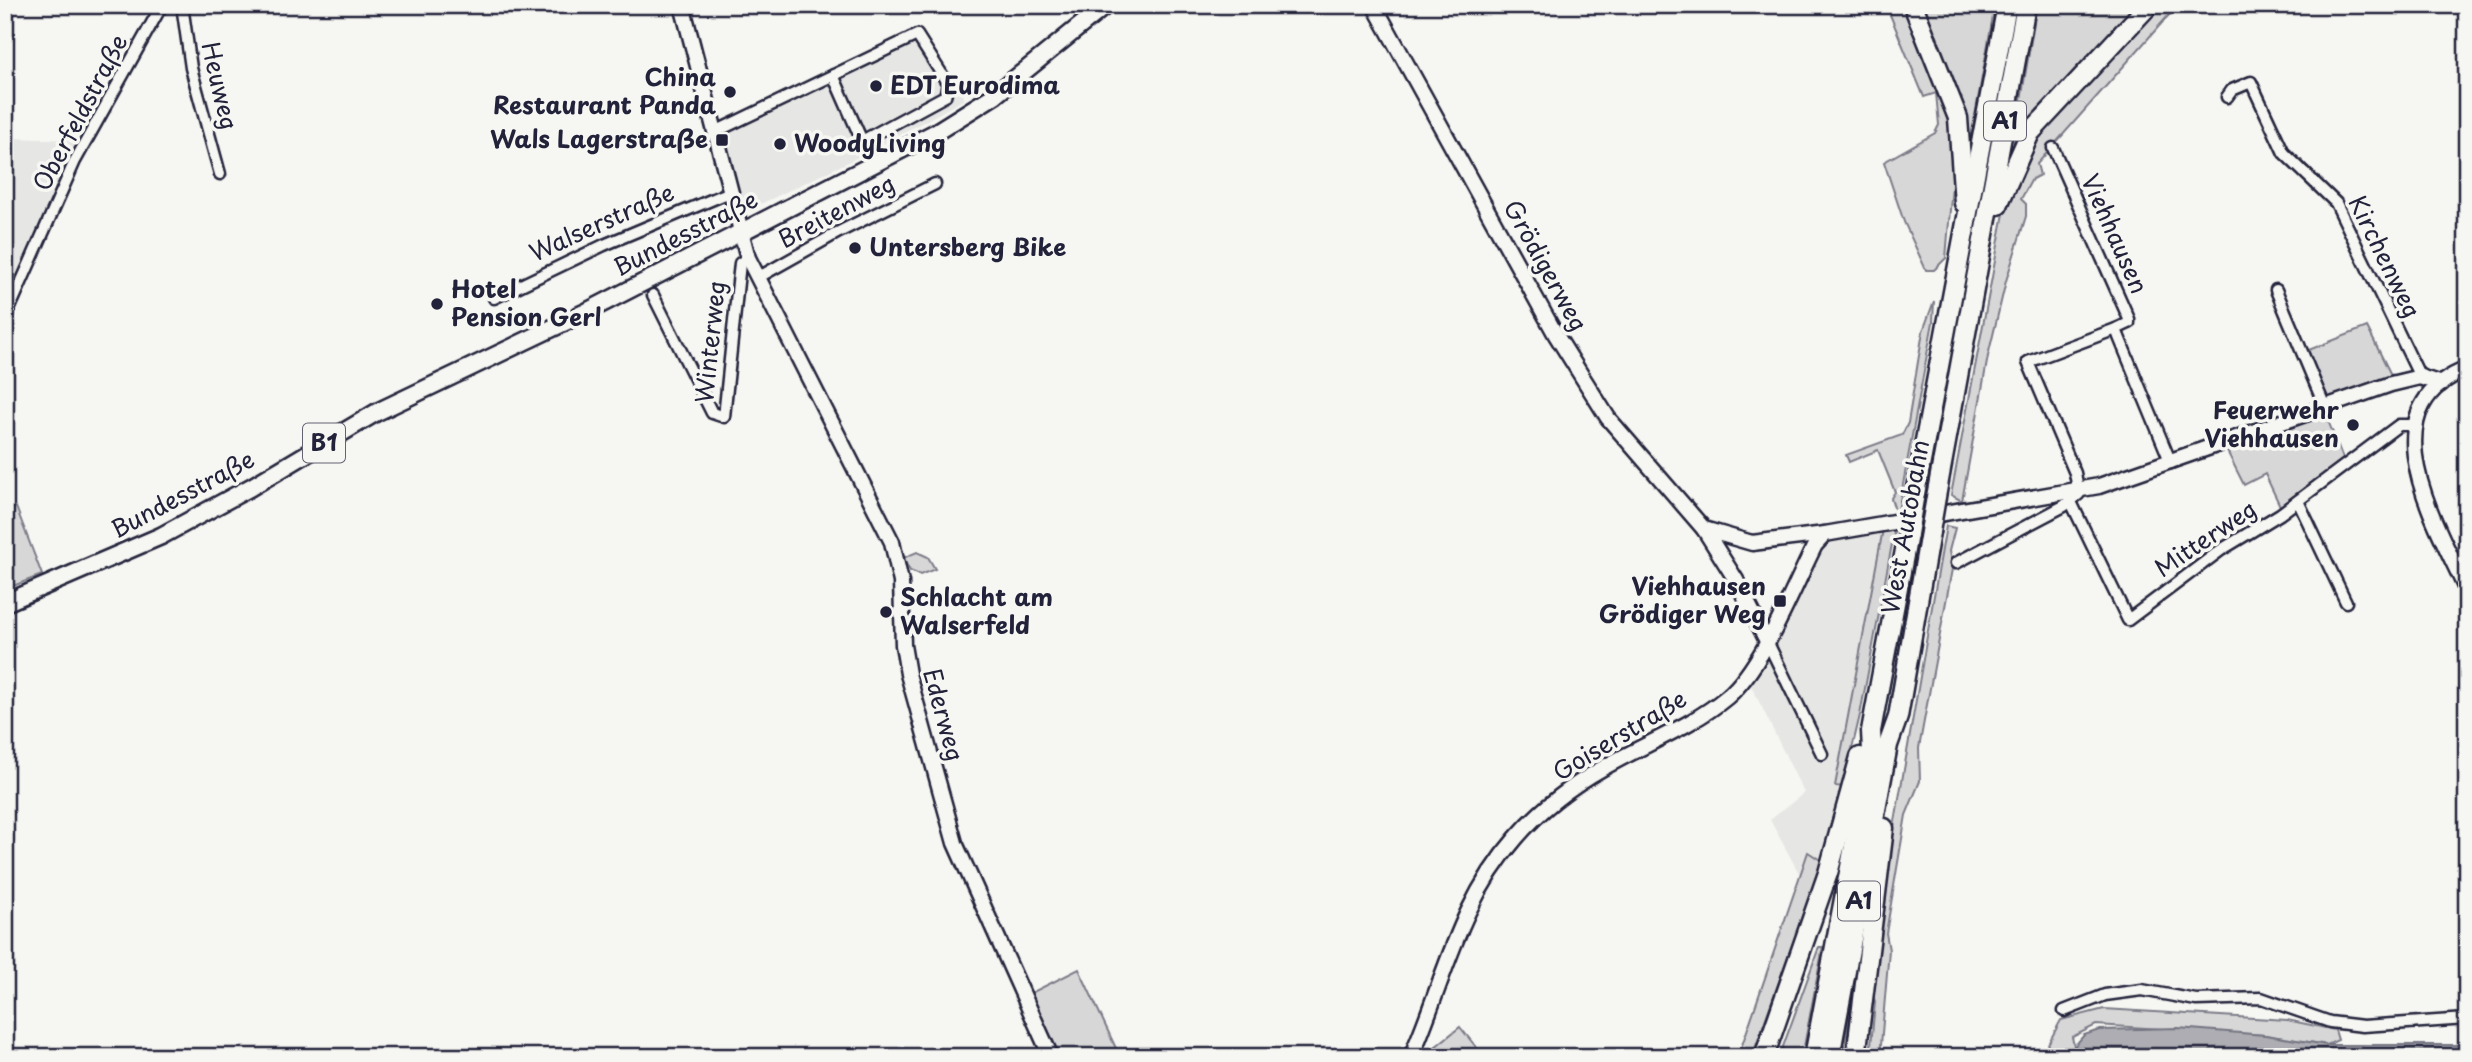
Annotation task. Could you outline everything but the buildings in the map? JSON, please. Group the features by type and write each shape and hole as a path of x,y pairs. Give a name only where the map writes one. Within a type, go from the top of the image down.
{"highway":[{"path":"1913,5 1958,118 1965,233"},
{"name":"West Autobahn","path":"1814,1057 1872,751 1871,731 2007,5"},
{"name":"West Autobahn","path":"1830,1057 1888,745 1898,717 2026,5"},
{"path":"1984,238 2014,163 2030,132 2149,5"},
{"path":"1856,1057 1878,868 1897,747 1898,717"},
{"path":"1764,1057 1828,873 1862,750 1871,731"}],"main road":[{"name":"Bundesstraße","path":"5,603 161,536 251,487 377,412 584,313 972,110 1106,5"}],"street":[{"name":"Oberfeldstraße","path":"5,319 75,161 162,5"},
{"name":"Heuweg","path":"182,5 191,68 220,174"},
{"path":"682,5 742,230"},
{"name":"Grödigerweg","path":"1374,5 1556,335 1608,418 1704,529 1736,580 1767,641"},
{"path":"715,132 833,75 918,35 948,84 945,96 862,141 833,75"},
{"name":"Kirchenweg","path":"2227,97 2232,90 2251,82 2284,153 2336,203 2420,377"},
{"name":"Viehhausen","path":"2053,149 2129,319 2129,323 2116,329 2028,362 2079,489"},
{"name":"Breitenweg","path":"759,277 839,232 935,184"},
{"name":"Walserstraße","path":"494,298 604,245 730,191"},
{"name":"Ederweg","path":"742,230 748,258 892,542 901,582 905,656 955,843 1051,1057"},
{"name":"Winterweg","path":"653,295 712,413 724,417 740,263 748,258"},
{"path":"2276,290 2325,407"},
{"name":"Viehhausen","path":"2116,329 2171,463"},
{"path":"2467,369 2441,384 2421,408 2412,443 2416,471 2467,591"},
{"path":"1704,529 1752,543 1825,534 2079,489 2171,463 2391,384 2420,377 2441,384"},
{"name":"Mitterweg","path":"2071,502 2128,620 2221,550 2298,501 2399,425 2416,425"},
{"path":"1956,563 2071,502 2079,489"},
{"path":"2298,501 2346,601"},
{"name":"Goiserstraße","path":"1411,1057 1458,929 1483,881 1517,837 1551,803 1601,768 1699,716 1727,697 1751,668 1815,545 1825,534"},
{"path":"1767,641 1822,754"},
{"path":"2064,1011 2105,995 2142,990 2196,1000 2261,998 2330,1022 2363,1027 2467,1019"}],"shaded area":[{"path":"1886,5 1904,5 1941,94 1955,149 1946,258 1934,270 1926,270 1904,222 1884,162 1935,133 1939,125 1936,93 1924,97"},
{"path":"1917,5 1995,5 1969,149"},
{"path":"2037,5 2142,5 2011,159"},
{"path":"2155,5 2176,7 2037,164 2040,175 2032,179 2021,199 2026,204 2026,216 2006,281 1988,356 1962,501 1951,495 2008,192 2036,137"},
{"path":"920,29 965,99 871,151 746,211 736,195 717,122"},
{"path":"5,138 81,140 13,290 5,261"},
{"path":"1934,301 1933,322 1897,517 1891,498 1895,492 1878,450 1849,462 1846,455 1902,435 1908,423 1923,331"},
{"path":"2367,327 2393,379 2328,399 2306,351"},
{"path":"2325,413 2346,466 2281,508 2265,474 2244,485 2225,447"},
{"path":"16,507 42,575 5,589 5,511"},
{"path":"1946,526 1955,528 1949,551 1952,569 1919,748 1920,781 1906,815 1886,933 1889,950 1880,1057 1870,1057 1875,1002 1870,982"},
{"path":"1895,528 1860,715 1843,787 1835,786 1883,529"},
{"path":"1883,529 1835,786 1843,787 1822,861 1808,853 1800,875 1770,820 1804,793 1747,677 1817,547 1833,536"},
{"path":"917,552 928,557 935,569 920,575 910,571 903,558"},
{"path":"1808,852 1822,861 1752,1057 1738,1057"},
{"path":"1819,947 1823,947 1802,1057 1780,1055"},
{"path":"1079,969 1120,1057 1056,1057 1029,994"},
{"path":"1857,973 1851,1057 1842,1057"},
{"path":"2104,1009 2287,1020 2335,1030 2338,1040 2327,1045 2265,1035 2096,1025 2072,1037 2076,1055 2041,1057 2061,1020"},
{"path":"1460,1027 1484,1057 1443,1057 1435,1047"},
{"path":"2178,1028 2265,1035 2327,1045 2465,1045 2467,1057 2065,1057 2084,1035 2099,1030"}],"place":[{"name":"EDT Eurodima","path":"876,86"},
{"name":"China Restaurant Panda","path":"730,92"},
{"name":"Wals Lagerstraße","path":"722,140"},
{"name":"WoodyLiving","path":"780,144"},
{"name":"Untersberg Bike","path":"855,248"},
{"name":"Hotel Pension Gerl","path":"437,304"},
{"name":"Feuerwehr Viehhausen","path":"2353,425"},
{"name":"Viehhausen Grödiger Weg","path":"1780,601"},
{"name":"Schlacht am Walserfeld","path":"886,612"}]}
